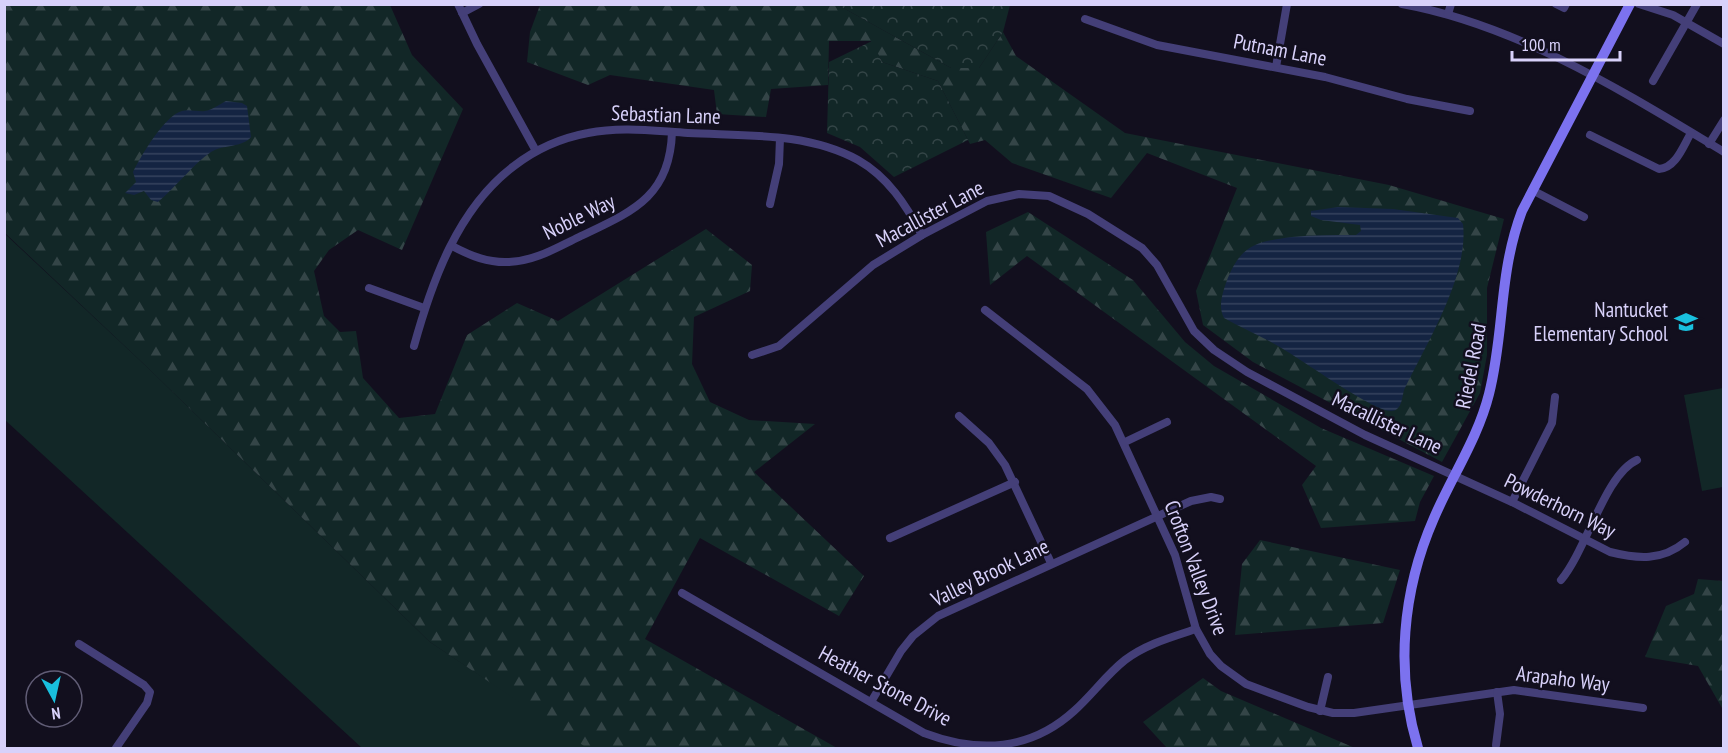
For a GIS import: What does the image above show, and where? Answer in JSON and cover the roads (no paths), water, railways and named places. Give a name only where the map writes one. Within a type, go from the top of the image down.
[{"type":"street","points":[[458,4],[536,151]]},
{"type":"street","points":[[462,13],[479,4]]},
{"type":"street","points":[[1276,67],[1287,4]]},
{"type":"street","points":[[1402,4],[1448,14],[1508,35],[1592,77],[1724,152]]},
{"type":"street","points":[[1448,14],[1451,4]]},
{"type":"street","points":[[1556,4],[1564,8],[1566,4]]},
{"type":"street","name":"Riedel Road","points":[[1418,748],[1408,705],[1404,652],[1412,584],[1426,537],[1472,442],[1488,397],[1497,352],[1508,254],[1532,190],[1630,4]]},
{"type":"street","points":[[1639,4],[1687,23],[1724,44]]},
{"type":"street","points":[[1653,81],[1697,4]]},
{"type":"street","name":"Putnam Lane","points":[[1085,19],[1157,45],[1325,77],[1407,99],[1470,111]]},
{"type":"street","points":[[1709,144],[1724,120]]},
{"type":"street","name":"Sebastian Lane","points":[[414,345],[424,308],[452,246],[465,222],[486,193],[512,168],[536,151],[571,138],[603,131],[780,138],[824,146],[867,166],[900,198],[922,235]]},
{"type":"street","name":"Noble Way","points":[[452,246],[482,259],[520,261],[542,255],[629,213],[645,201],[658,186],[670,156],[672,132]]},
{"type":"street","points":[[1590,135],[1652,167],[1665,169],[1674,162],[1691,132]]},
{"type":"street","points":[[770,204],[779,164],[780,138]]},
{"type":"street","points":[[1532,190],[1584,217]]},
{"type":"street","name":"Macallister Lane","points":[[752,356],[779,346],[873,265],[922,235],[987,201],[1004,196],[1034,194],[1062,201],[1126,236],[1150,256],[1185,319],[1214,350],[1305,405],[1455,475]]},
{"type":"street","points":[[369,288],[424,308]]},
{"type":"street","name":"Crofton Valley Drive","points":[[986,310],[1087,389],[1106,410],[1125,442],[1181,570],[1196,629],[1210,654],[1232,676],[1246,684],[1320,711],[1354,713],[1408,705]]},
{"type":"street","points":[[1512,502],[1552,423],[1555,397]]},
{"type":"street","points":[[958,417],[989,443],[1015,482],[1051,563]]},
{"type":"street","points":[[1125,442],[1167,422]]},
{"type":"street","points":[[1561,580],[1585,540],[1616,477],[1637,459]]},
{"type":"street","name":"Powderhorn Way","points":[[1455,475],[1610,552],[1636,557],[1666,555],[1685,542]]},
{"type":"street","points":[[890,538],[1015,482]]},
{"type":"street","name":"Valley Brook Lane","points":[[871,702],[901,651],[925,626],[951,608],[1158,515],[1201,498],[1220,499]]},
{"type":"street","name":"Heather Stone Drive","points":[[682,593],[924,733],[961,745],[988,746],[1012,743],[1040,733],[1063,720],[1111,672],[1132,656],[1152,645],[1196,629]]},
{"type":"street","points":[[79,644],[144,685],[150,692],[147,703],[116,748]]},
{"type":"street","points":[[1320,711],[1328,677]]},
{"type":"street","name":"Arapaho Way","points":[[1408,705],[1527,690],[1643,708]]},
{"type":"street","points":[[1496,745],[1500,714],[1497,692]]},
{"type":"water","points":[[226,101],[247,106],[251,137],[243,143],[211,152],[158,202],[151,200],[144,191],[134,195],[125,193],[136,182],[133,172],[142,156],[168,120],[182,111],[208,110]]},
{"type":"water","points":[[1338,207],[1393,209],[1458,218],[1463,224],[1463,244],[1453,287],[1404,390],[1401,403],[1395,410],[1382,409],[1368,403],[1278,346],[1224,318],[1222,314],[1222,296],[1231,270],[1243,253],[1250,248],[1268,241],[1292,237],[1356,235],[1361,231],[1360,225],[1321,220],[1311,216],[1311,211]]},
{"type":"place","name":"Nantucket Elementary School","points":[[1686,322]]}]
